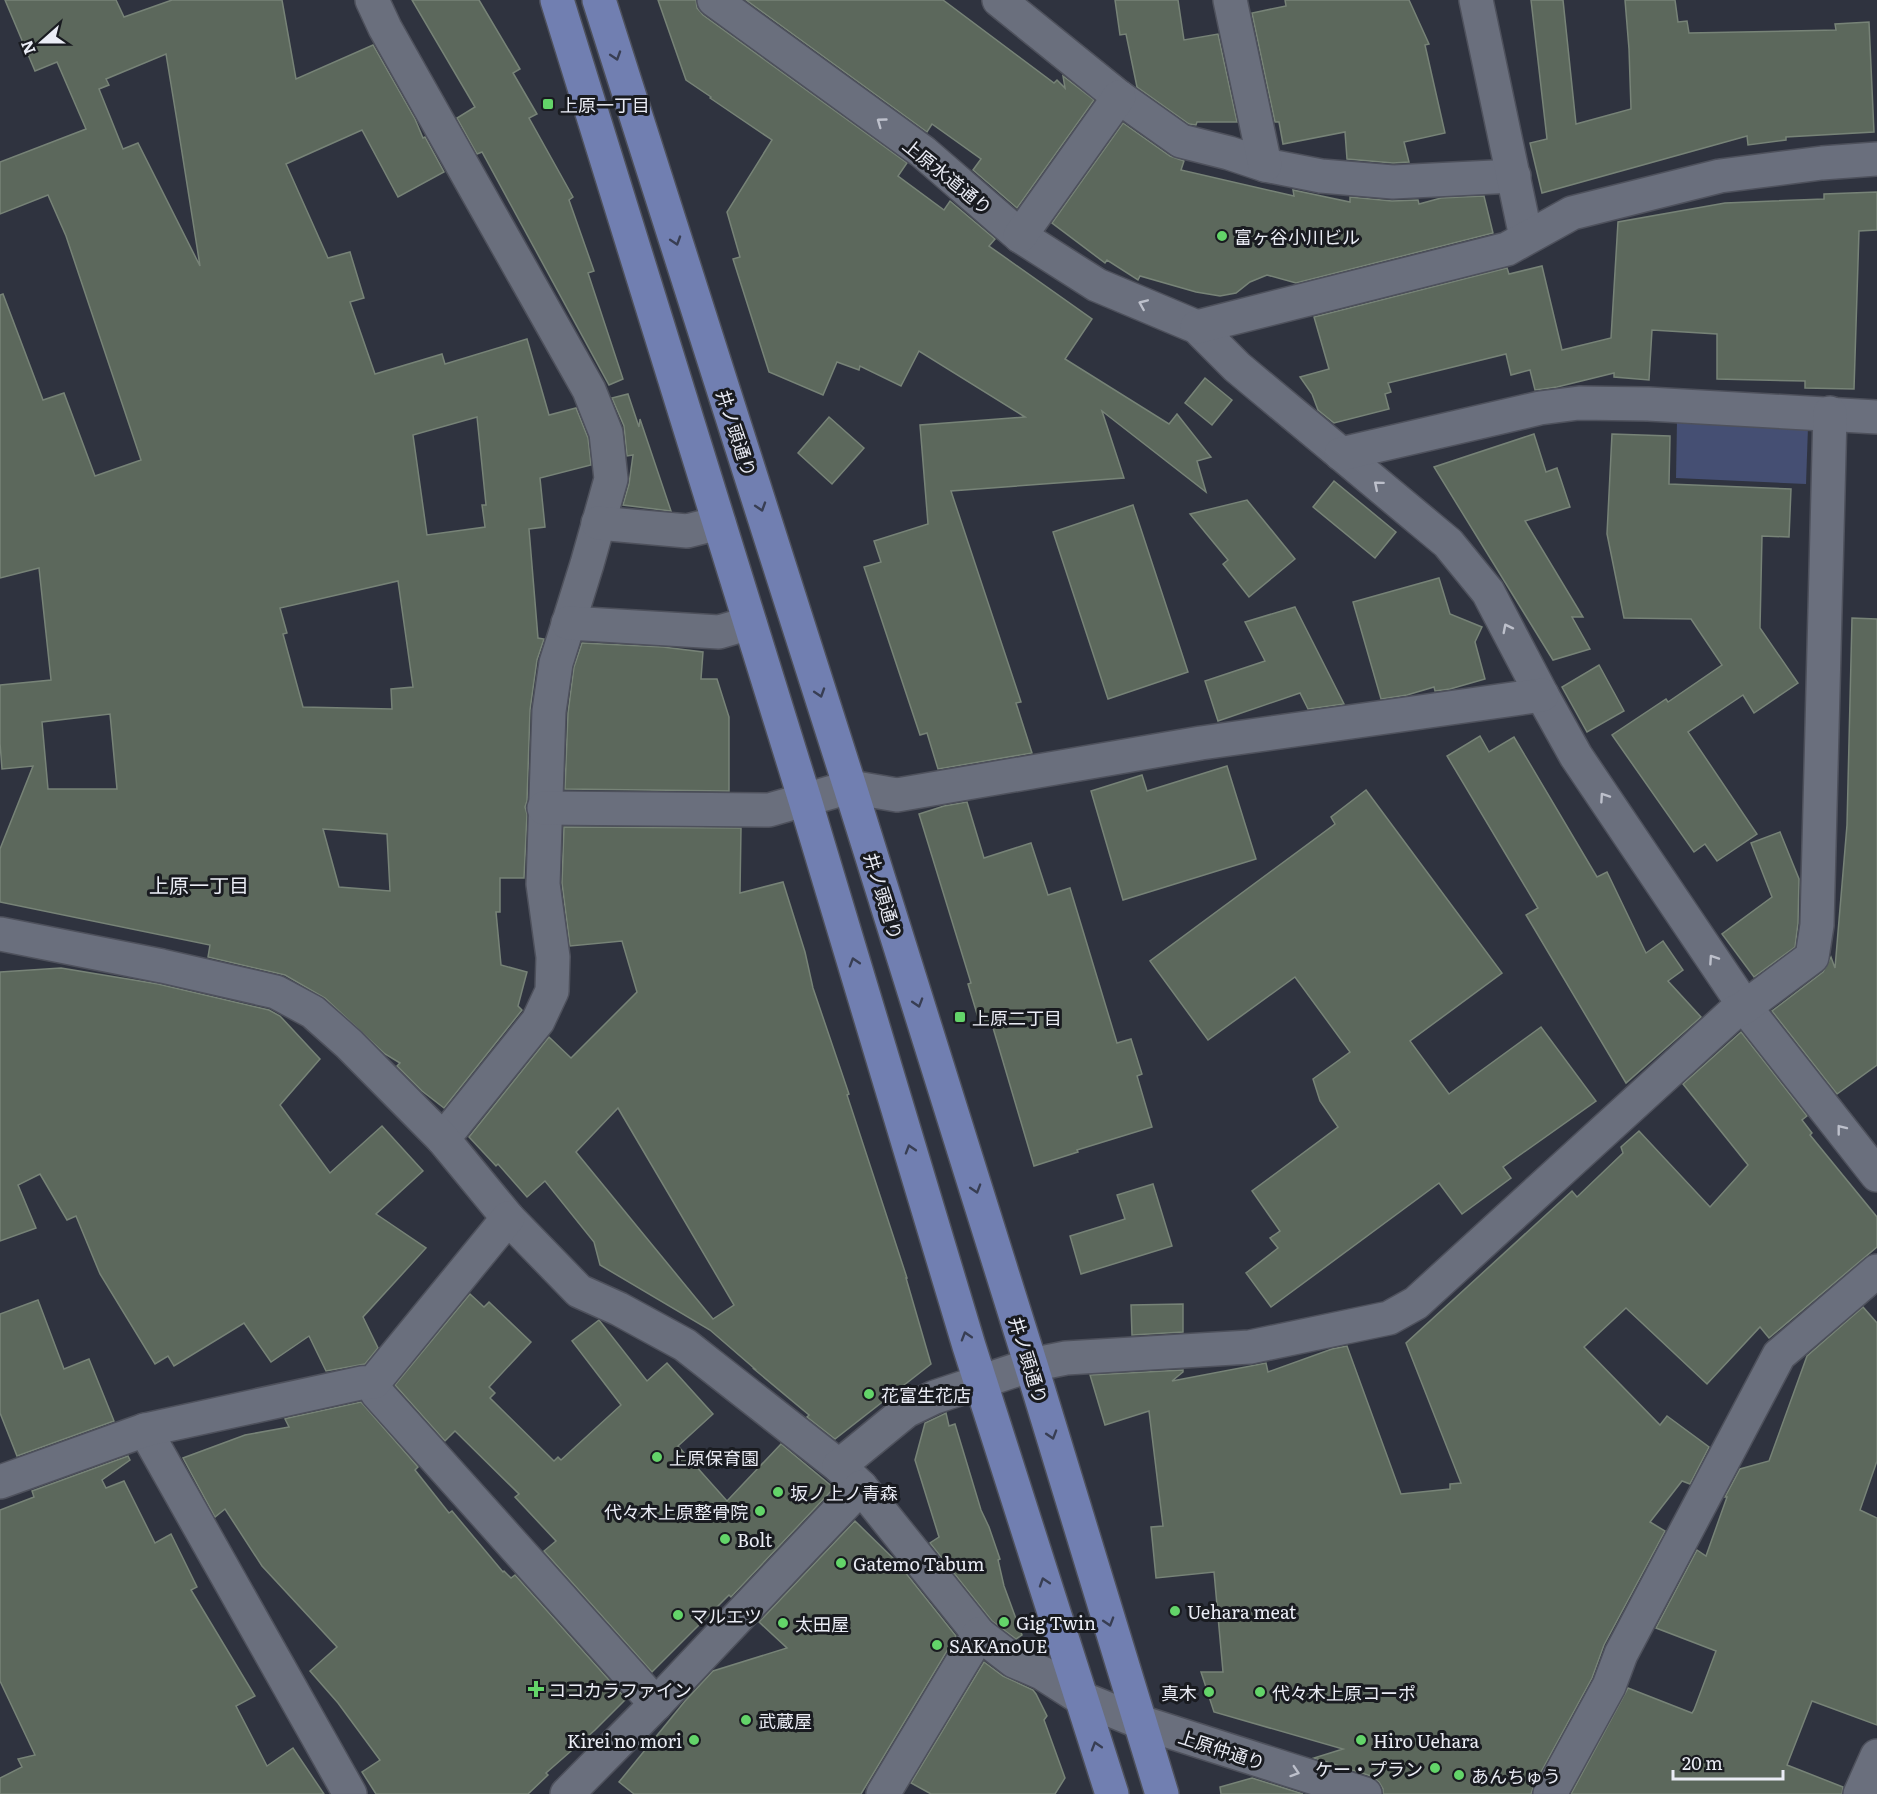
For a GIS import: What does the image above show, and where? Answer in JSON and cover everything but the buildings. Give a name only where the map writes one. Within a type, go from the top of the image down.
[{"type":"main road","points":[[557,0],[805,800],[980,1381],[1112,1794]]},
{"type":"main road","name":"井ノ頭通り","points":[[599,0],[850,787],[1031,1365],[1162,1794]]},
{"type":"street","points":[[372,0],[385,28],[589,390],[606,433],[611,479],[556,663],[549,711],[543,884],[553,957],[552,991],[538,1021],[443,1139]]},
{"type":"street","name":"上原水道通り","points":[[714,0],[923,152],[1020,236],[1096,285],[1197,327]]},
{"type":"street","points":[[999,0],[1119,97],[1181,141],[1265,165],[1321,176],[1393,182],[1514,176]]},
{"type":"street","points":[[1230,0],[1265,165]]},
{"type":"street","points":[[1476,0],[1526,237]]},
{"type":"street","points":[[1020,236],[1119,97]]},
{"type":"street","points":[[1197,327],[1507,249],[1572,213],[1720,176],[1822,163],[1877,159]]},
{"type":"street","points":[[1197,327],[1237,367],[1448,543],[1488,592],[1576,756],[1745,1007],[1877,1175]]},
{"type":"street","points":[[1341,454],[1540,408],[1579,402],[1877,417]]},
{"type":"street","points":[[567,1794],[656,1704],[906,1411],[935,1397],[980,1381],[1031,1365],[1066,1358],[1250,1347],[1389,1318],[1416,1303],[1732,1014],[1745,1007],[1812,957],[1816,925],[1830,414]]},
{"type":"street","points":[[598,523],[687,531],[719,523]]},
{"type":"street","points":[[568,623],[718,632],[750,623]]},
{"type":"street","points":[[544,808],[769,810],[850,787],[897,795],[1201,743],[1542,695]]},
{"type":"street","name":"上原仲通り","points":[[0,934],[162,966],[276,992],[313,1012],[349,1044],[443,1139],[508,1218],[579,1291],[619,1309],[685,1345],[850,1476],[979,1634],[1014,1661],[1042,1673],[1081,1698],[1140,1722],[1365,1794]]},
{"type":"street","points":[[0,1482],[146,1430],[374,1382],[508,1218]]},
{"type":"street","points":[[1550,1794],[1609,1686],[1622,1654],[1779,1355],[1877,1271]]},
{"type":"street","points":[[374,1382],[377,1393],[656,1704]]},
{"type":"street","points":[[146,1430],[350,1794]]},
{"type":"street","points":[[883,1794],[979,1634]]},
{"type":"street","points":[[1860,1794],[1877,1756]]},
{"type":"shaded area","points":[[1677,421],[1808,427],[1806,484],[1676,478]]},
{"type":"place","name":"上原一丁目","points":[[548,104]]},
{"type":"place","name":"富ヶ谷小川ビル","points":[[1222,236]]},
{"type":"place","name":"上原二丁目","points":[[960,1017]]},
{"type":"place","name":"花富生花店","points":[[869,1394]]},
{"type":"place","name":"上原保育園","points":[[657,1457]]},
{"type":"place","name":"坂ノ上ノ青森","points":[[778,1492]]},
{"type":"place","name":"代々木上原整骨院","points":[[760,1511]]},
{"type":"place","name":"Bolt","points":[[725,1539]]},
{"type":"place","name":"Gatemo Tabum","points":[[841,1563]]},
{"type":"place","name":"Uehara meat","points":[[1175,1611]]},
{"type":"place","name":"マルエツ","points":[[678,1615]]},
{"type":"place","name":"Gig Twin","points":[[1004,1622]]},
{"type":"place","name":"太田屋","points":[[783,1623]]},
{"type":"place","name":"SAKAnoUE","points":[[937,1645]]},
{"type":"place","name":"ココカラファイン","points":[[536,1689]]},
{"type":"place","name":"真木","points":[[1209,1692]]},
{"type":"place","name":"代々木上原コーポ","points":[[1260,1692]]},
{"type":"place","name":"武蔵屋","points":[[746,1720]]},
{"type":"place","name":"Kirei no mori","points":[[694,1740]]},
{"type":"place","name":"Hiro Uehara","points":[[1361,1740]]},
{"type":"place","name":"ケー・プラン","points":[[1435,1768]]},
{"type":"place","name":"あんちゅう","points":[[1459,1775]]},
{"type":"district","name":"上原一丁目","points":[[199,884]]}]
